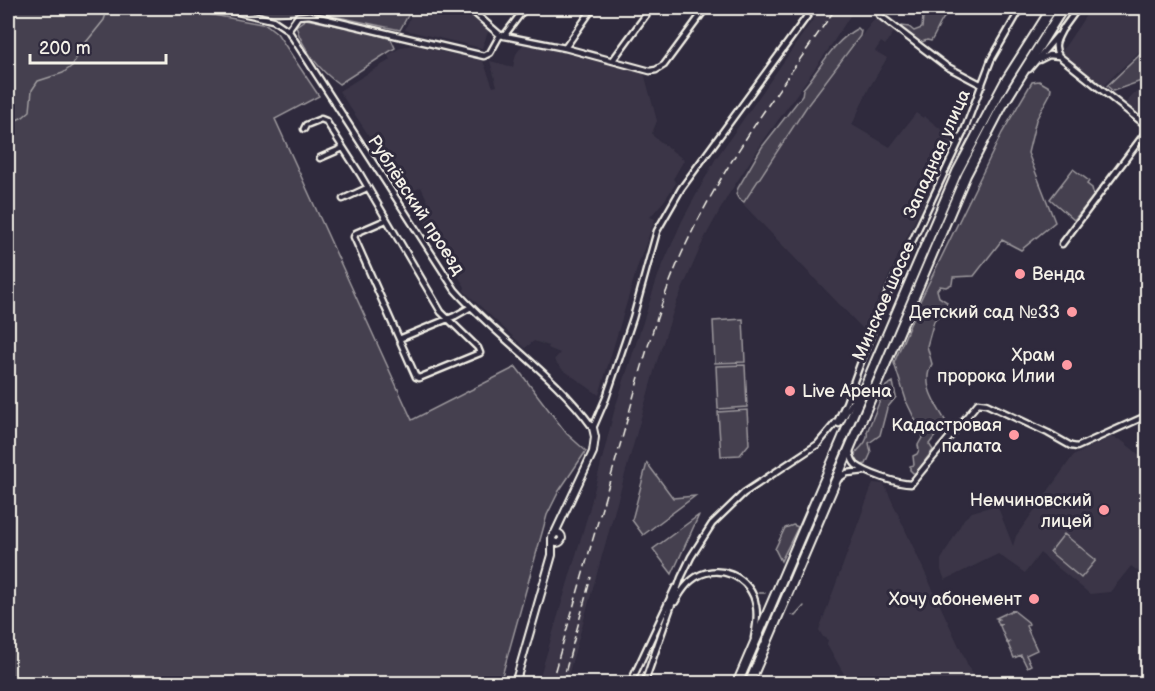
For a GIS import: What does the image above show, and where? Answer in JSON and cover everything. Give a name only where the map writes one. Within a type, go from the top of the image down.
[{"type":"highway","name":"Минское шоссе","points":[[737,684],[949,190],[975,136],[1012,70],[1052,8]]},
{"type":"highway","name":"Минское шоссе","points":[[750,682],[950,209],[1012,88],[1063,8]]},
{"type":"street","points":[[220,8],[273,20],[288,30],[298,16],[309,15],[484,56],[490,53],[525,8]]},
{"type":"street","points":[[469,8],[502,36],[565,48],[650,71],[664,65],[706,8]]},
{"type":"street","points":[[565,48],[593,8]]},
{"type":"street","points":[[613,60],[651,8]]},
{"type":"street","points":[[515,684],[552,555],[553,537],[593,452],[595,437],[593,428],[630,328],[657,231],[681,189],[813,8]]},
{"type":"street","name":"Западная улица","points":[[817,445],[838,420],[879,312],[964,130],[993,55],[1021,8]]},
{"type":"street","points":[[1062,244],[1148,128],[1059,56],[1055,47],[1056,42],[1078,8]]},
{"type":"street","points":[[879,15],[946,66],[982,85]]},
{"type":"street","points":[[1012,88],[1064,28]]},
{"type":"street","name":"Рублёвский проезд","points":[[288,30],[455,290],[568,397],[593,428]]},
{"type":"street","points":[[1034,63],[1045,56],[1059,56]]},
{"type":"street","points":[[304,129],[306,125],[321,118],[326,121],[368,188],[441,312],[478,348],[480,353],[419,378],[416,377],[354,237],[356,232],[386,220]]},
{"type":"street","points":[[320,158],[343,148]]},
{"type":"street","points":[[343,199],[368,188]]},
{"type":"street","points":[[399,339],[471,307]]},
{"type":"street","points":[[630,684],[664,609],[704,535],[727,507],[763,479],[827,438],[839,424],[869,372]]},
{"type":"street","points":[[834,483],[847,473],[868,471],[911,484],[916,481],[957,426],[978,403],[986,404],[1077,447],[1148,415]]},
{"type":"street","points":[[849,448],[852,460],[868,471]]},
{"type":"street","points":[[552,555],[561,540],[562,519]]},
{"type":"street","points":[[553,537],[556,543],[561,540]]},
{"type":"street","points":[[670,609],[685,586],[699,575],[715,571],[732,574],[745,584],[754,598],[757,614],[753,647]]},
{"type":"street","points":[[644,684],[681,578]]},
{"type":"shaded area","points":[[8,8],[176,8],[267,25],[277,33],[319,96],[275,119],[412,420],[516,367],[567,434],[586,451],[559,491],[547,515],[500,683],[8,683]]},
{"type":"shaded area","points":[[253,8],[412,8],[400,30],[310,11],[274,16]]},
{"type":"shaded area","points":[[414,8],[467,8],[488,28],[482,48],[405,30]]},
{"type":"shaded area","points":[[821,8],[855,8],[764,140],[727,197],[704,239],[675,306],[657,361],[566,683],[538,683],[589,511],[615,408],[658,276],[682,221],[715,160]]},
{"type":"shaded area","points":[[917,8],[948,8],[951,11],[942,21],[931,41],[919,43],[901,29],[902,26],[914,31],[922,28],[923,16]]},
{"type":"shaded area","points":[[1091,8],[1147,8],[1147,44],[1102,87],[1060,54]]},
{"type":"shaded area","points":[[876,17],[894,32],[885,45],[881,42],[875,51],[887,58],[869,88],[852,125],[890,147],[916,113],[923,118],[924,116],[956,141],[912,226],[864,330],[743,204],[808,106]]},
{"type":"shaded area","points":[[306,19],[391,39],[395,48],[339,84],[319,66],[307,51],[296,26]]},
{"type":"shaded area","points":[[858,28],[861,31],[860,36],[807,106],[744,202],[738,198],[736,194],[738,188],[762,147],[802,96],[803,89],[834,48]]},
{"type":"shaded area","points":[[524,43],[644,73],[657,121],[653,136],[684,160],[673,179],[676,183],[650,217],[655,219],[638,265],[599,395],[562,369],[554,360],[560,353],[534,341],[525,348],[464,291],[465,287],[417,210],[428,202],[421,187],[408,194],[339,91],[390,60],[388,55],[402,47],[419,44],[425,48],[483,61],[493,87],[497,86],[490,61],[513,67],[516,54]]},
{"type":"shaded area","points":[[1147,48],[1147,79],[1113,91],[1107,86]]},
{"type":"shaded area","points":[[1039,81],[1051,88],[1036,120],[1028,153],[1055,222],[1021,250],[1002,240],[974,276],[953,277],[952,284],[946,287],[940,286],[937,290],[939,297],[947,302],[943,313],[934,321],[927,346],[932,364],[928,379],[931,394],[946,422],[929,444],[933,450],[916,473],[913,473],[910,466],[914,465],[913,456],[919,450],[918,445],[923,436],[907,403],[894,363],[919,303],[1002,133],[1032,82]]},
{"type":"shaded area","points":[[1147,88],[1147,121],[1126,103],[1132,94]]},
{"type":"shaded area","points":[[1073,169],[1089,181],[1087,184],[1092,188],[1094,196],[1074,220],[1050,199]]},
{"type":"shaded area","points":[[743,319],[745,362],[715,363],[713,321]]},
{"type":"shaded area","points":[[745,365],[747,407],[718,409],[716,366]]},
{"type":"shaded area","points":[[893,382],[896,397],[887,408],[880,435],[869,443],[871,453],[866,464],[861,465],[855,460],[854,455],[867,439],[867,432],[886,386]]},
{"type":"shaded area","points":[[747,410],[749,444],[740,455],[721,456],[718,412]]},
{"type":"shaded area","name":"Немчиновский лицей","points":[[1111,437],[1121,440],[1147,461],[1148,575],[1146,577],[1131,566],[1110,592],[1090,594],[1040,553],[1025,573],[998,554],[945,580],[941,570],[941,560],[964,519],[972,512],[997,505],[1013,546],[1016,536],[1073,456]]},
{"type":"shaded area","points":[[647,463],[673,498],[695,496],[643,535],[632,520]]},
{"type":"shaded area","points":[[873,483],[884,484],[976,683],[849,683],[827,644],[828,640],[819,630]]},
{"type":"shaded area","points":[[699,515],[672,574],[653,549]]},
{"type":"shaded area","points":[[793,525],[798,527],[781,561],[775,549],[785,528]]},
{"type":"shaded area","points":[[1064,534],[1096,560],[1081,578],[1050,552]]},
{"type":"shaded area","points":[[1013,610],[1028,622],[1026,626],[1037,650],[1026,655],[1031,665],[1027,667],[1021,655],[1014,658],[1008,644],[1010,642],[1007,643],[1000,626],[1002,624],[999,625],[997,620],[999,619],[996,618]]},
{"type":"waterway","points":[[8,124],[30,111],[32,90],[38,81],[63,73],[72,66],[83,46],[104,20],[108,8]]},
{"type":"waterway","points":[[759,593],[765,593]]},
{"type":"waterway","points":[[792,615],[795,616],[804,606]]},
{"type":"railway","points":[[551,684],[642,365],[656,320],[682,253],[698,220],[734,158],[836,8]]},
{"type":"railway","points":[[562,684],[591,577]]},
{"type":"place","name":"Венда","points":[[1020,274]]},
{"type":"place","name":"Детский сад №33","points":[[1072,312]]},
{"type":"place","name":"Храм пророка Илии","points":[[1067,365]]},
{"type":"place","name":"Live Арена","points":[[790,391]]},
{"type":"place","name":"Кадастровая палата","points":[[1014,435]]},
{"type":"place","name":"Немчиновский лицей","points":[[1104,510]]},
{"type":"place","name":"Хочу абонемент","points":[[1034,599]]}]
